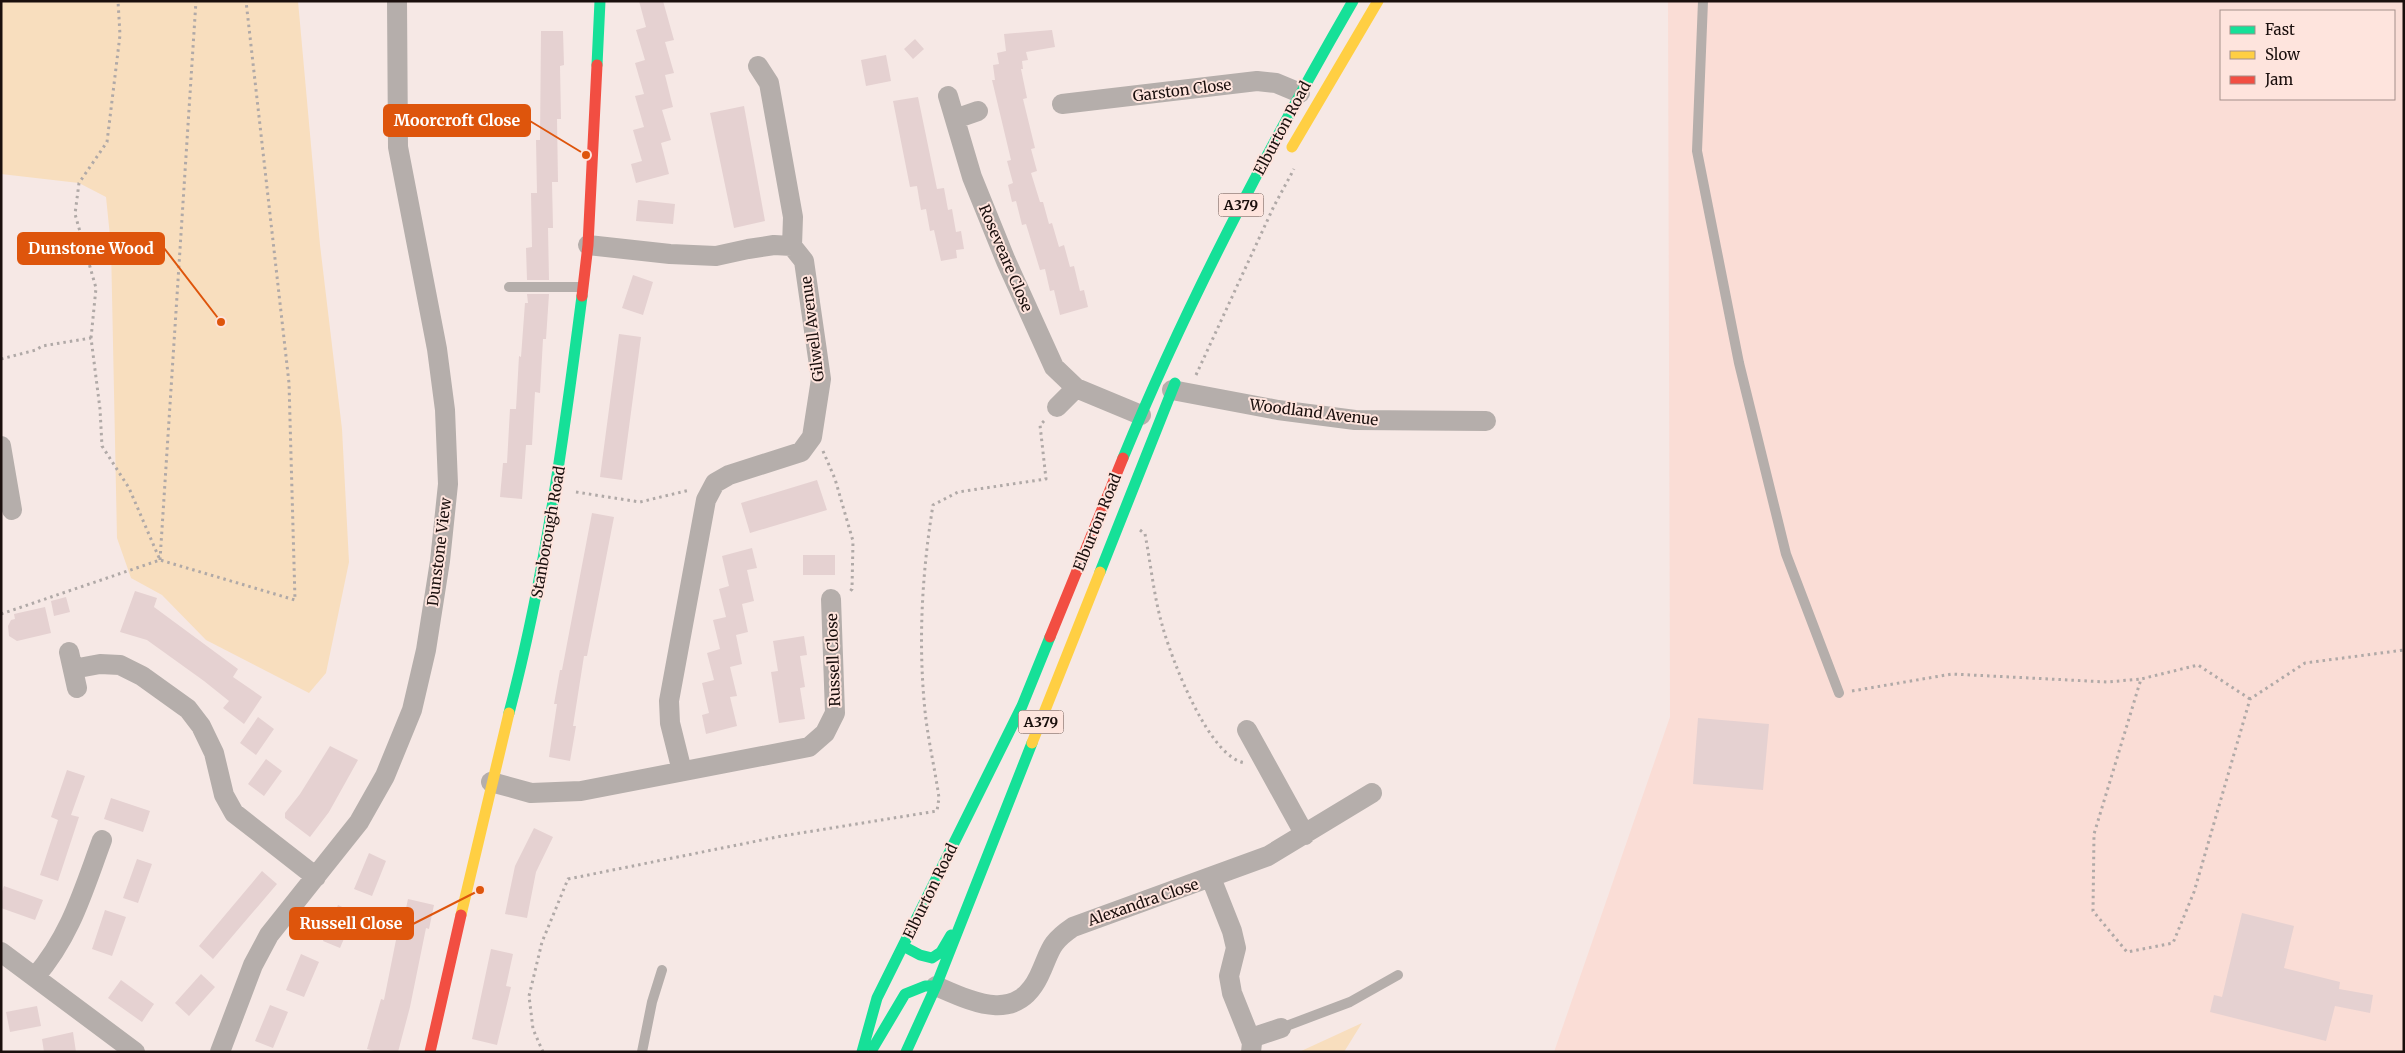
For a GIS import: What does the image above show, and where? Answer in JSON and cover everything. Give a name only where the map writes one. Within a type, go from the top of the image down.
[{"type":"main road","name":"Stanborough Road","points":[[430,1052],[491,782],[522,664],[556,488],[588,245],[600,1]]},
{"type":"main road","name":"Elburton Road","points":[[862,1052],[877,998],[1022,706],[1141,415],[1227,233],[1300,93],[1354,1]]},
{"type":"main road","name":"Elburton Road","points":[[1285,159],[1378,1]]},
{"type":"main road","name":"Elburton Road","points":[[906,1052],[936,986],[1176,381]]},
{"type":"main road","name":"A379","points":[[903,946],[926,958],[935,958],[943,953],[961,909],[974,889]]},
{"type":"main road","points":[[872,1052],[905,994],[925,986],[936,986]]},
{"type":"street","name":"Dunstone View","points":[[220,1052],[253,965],[269,935],[358,822],[385,776],[412,710],[426,650],[440,561],[447,493],[445,410],[438,358],[398,147],[397,1]]},
{"type":"street","points":[[588,245],[670,254],[716,256],[774,245],[792,246],[793,217],[769,83],[758,66]]},
{"type":"street","name":"Garston Close","points":[[1062,104],[1257,81],[1276,83],[1300,93]]},
{"type":"street","name":"Roseveare Close","points":[[948,96],[972,177],[1054,367],[1076,388],[1141,415]]},
{"type":"street","points":[[955,119],[978,111]]},
{"type":"street","name":"Gilwell Avenue","points":[[792,246],[804,261],[821,379],[812,436]]},
{"type":"street","name":"Woodland Avenue","points":[[1176,381],[1278,410],[1356,420],[1486,421]]},
{"type":"street","points":[[1057,407],[1076,388]]},
{"type":"street","points":[[682,771],[670,723],[669,701],[706,500],[715,483],[729,475],[801,452],[812,436]]},
{"type":"street","points":[[1,446],[12,510]]},
{"type":"street","name":"Russell Close","points":[[491,782],[532,793],[548,794],[582,791],[809,747],[825,733],[835,713],[831,599]]},
{"type":"street","points":[[73,670],[100,664],[120,665],[142,676],[188,710],[201,726],[214,753],[224,795],[234,813],[316,877]]},
{"type":"street","points":[[1246,730],[1305,835]]},
{"type":"street","name":"Alexandra Close","points":[[936,986],[966,1000],[990,1006],[1005,1005],[1029,993],[1039,975],[1047,952],[1059,936],[1073,927],[1268,856],[1372,793]]},
{"type":"street","points":[[35,977],[52,958],[68,930],[102,840]]},
{"type":"street","points":[[1211,878],[1232,931],[1236,948],[1229,976],[1232,993],[1251,1045],[1281,1028]]},
{"type":"street","points":[[1,952],[135,1052]]},
{"type":"lane","points":[[1702,1],[1697,151],[1738,363],[1786,554],[1839,694]]},
{"type":"lane","points":[[509,288],[583,287]]},
{"type":"lane","points":[[642,1052],[652,1002],[662,970]]},
{"type":"lane","points":[[1281,1028],[1350,1002],[1398,975]]},
{"type":"path","points":[[118,1],[120,35],[107,142],[79,183],[74,214],[96,288],[91,338],[100,410],[102,446],[130,488],[160,560]]},
{"type":"path","points":[[160,560],[196,1]]},
{"type":"path","points":[[1,614],[160,560],[296,600],[289,383],[246,1]]},
{"type":"path","points":[[1,358],[36,350],[42,346],[91,338]]},
{"type":"path","points":[[812,436],[825,455],[835,479],[853,541],[852,589],[831,599]]},
{"type":"path","points":[[556,488],[640,502],[682,490],[713,487]]},
{"type":"path","points":[[1122,516],[1145,534],[1163,628],[1187,692],[1214,740],[1238,763],[1266,766]]},
{"type":"path","points":[[2141,679],[2094,834],[2093,911],[2127,952],[2173,943],[2194,892],[2250,699],[2305,663],[2404,650]]},
{"type":"path","points":[[1839,694],[1952,674],[2107,682],[2141,679],[2198,665],[2250,699]]},
{"type":"shaded area","points":[[1,1],[298,1],[320,245],[342,429],[349,562],[326,673],[309,693],[206,640],[162,595],[131,578],[117,538],[111,246],[106,197],[79,183],[1,174]]},
{"type":"shaded area","points":[[1668,1],[2404,1],[2404,1052],[1554,1052],[1670,717]]},
{"type":"shaded area","points":[[1362,1023],[1344,1052],[1299,1052]]},
{"type":"building","points":[[639,1],[663,1],[674,40],[665,42],[674,73],[665,75],[673,107],[662,110],[671,140],[661,143],[669,174],[636,183],[631,164],[642,161],[633,130],[644,127],[635,96],[644,94],[635,63],[645,60],[636,30],[646,27]]},
{"type":"building","points":[[1052,30],[1055,47],[1026,52],[1028,60],[1022,61],[1023,69],[1021,69],[1027,98],[1023,99],[1035,148],[1031,149],[1037,171],[1031,173],[1040,202],[1043,202],[1049,224],[1052,223],[1059,247],[1064,245],[1070,267],[1074,266],[1080,291],[1084,290],[1088,307],[1060,315],[1054,290],[1050,291],[1045,269],[1040,270],[1026,224],[1022,225],[1016,201],[1012,202],[1008,185],[1013,183],[1007,161],[1011,160],[992,80],[995,80],[993,65],[999,64],[997,53],[1006,51],[1004,34]]},
{"type":"building","points":[[541,31],[563,31],[564,65],[560,66],[561,119],[557,119],[558,182],[552,182],[553,228],[548,228],[549,280],[527,280],[526,248],[532,247],[531,193],[537,193],[536,140],[540,140]]},
{"type":"building","points":[[915,39],[924,49],[913,59],[904,49]]},
{"type":"building","points":[[886,55],[891,81],[866,86],[861,60]]},
{"type":"building","points":[[918,97],[937,189],[944,188],[948,210],[952,209],[956,232],[961,231],[964,249],[956,250],[957,258],[941,261],[934,230],[930,231],[926,209],[921,210],[917,186],[910,187],[893,101]]},
{"type":"building","points":[[744,106],[765,221],[734,228],[710,113]]},
{"type":"building","points":[[638,200],[675,204],[673,224],[636,221]]},
{"type":"building","points":[[633,275],[653,282],[643,315],[622,308]]},
{"type":"building","points":[[527,294],[549,294],[546,339],[543,339],[540,393],[535,392],[532,445],[526,445],[522,499],[500,497],[503,463],[507,463],[510,409],[516,409],[519,356],[521,357],[525,303],[528,303]]},
{"type":"building","points":[[619,334],[641,337],[622,480],[600,477]]},
{"type":"building","points":[[817,480],[827,510],[750,533],[741,503]]},
{"type":"building","points":[[592,513],[614,517],[587,656],[584,656],[573,726],[576,726],[570,761],[549,757],[557,704],[554,704]]},
{"type":"building","points":[[752,548],[757,568],[747,570],[754,601],[742,604],[748,632],[736,635],[742,664],[730,667],[737,696],[730,697],[737,726],[706,734],[702,715],[709,713],[702,683],[714,680],[707,653],[720,649],[713,620],[726,617],[719,589],[729,586],[722,556]]},
{"type":"building","points":[[803,555],[835,555],[835,575],[803,575]]},
{"type":"building","points":[[135,591],[157,598],[154,607],[238,669],[233,677],[262,697],[244,724],[223,708],[229,701],[204,681],[147,640],[120,632]]},
{"type":"building","points":[[66,597],[70,612],[54,616],[51,601]]},
{"type":"building","points":[[45,607],[51,633],[17,641],[9,636],[8,626],[11,620],[15,619],[14,614]]},
{"type":"building","points":[[804,636],[807,655],[800,656],[805,687],[800,688],[805,719],[779,723],[771,672],[778,671],[773,641]]},
{"type":"building","points":[[258,717],[274,729],[256,755],[240,743]]},
{"type":"building","points":[[1698,718],[1769,724],[1763,790],[1693,784]]},
{"type":"building","points":[[330,746],[358,760],[329,812],[310,837],[285,818],[285,813],[300,794]]},
{"type":"building","points":[[266,759],[282,771],[264,796],[248,784]]},
{"type":"building","points":[[67,770],[85,776],[71,815],[79,817],[58,881],[40,875],[58,820],[51,817]]},
{"type":"building","points":[[111,798],[150,811],[143,832],[104,819]]},
{"type":"building","points":[[534,828],[553,837],[536,872],[527,918],[505,914],[515,866]]},
{"type":"building","points":[[369,853],[386,861],[372,896],[354,889]]},
{"type":"building","points":[[137,859],[152,864],[138,903],[123,898]]},
{"type":"building","points":[[262,871],[277,884],[213,959],[199,946]]},
{"type":"building","points":[[4,886],[43,900],[35,920],[1,908],[1,894]]},
{"type":"building","points":[[408,899],[434,905],[429,929],[426,928],[410,1007],[398,1052],[378,1052],[367,1049],[381,999],[384,1000],[397,935],[400,936]]},
{"type":"building","points":[[338,905],[355,913],[340,948],[323,941]]},
{"type":"building","points":[[105,910],[126,917],[112,956],[92,949]]},
{"type":"building","points":[[2242,913],[2294,926],[2284,968],[2340,982],[2339,989],[2373,995],[2370,1013],[2335,1006],[2326,1041],[2210,1012],[2214,995],[2222,997]]},
{"type":"building","points":[[491,949],[513,954],[506,986],[511,987],[497,1045],[472,1039]]},
{"type":"building","points":[[301,954],[319,962],[304,997],[286,990]]},
{"type":"building","points":[[201,974],[215,987],[189,1016],[175,1003]]},
{"type":"building","points":[[121,980],[154,1004],[142,1022],[108,998]]},
{"type":"building","points":[[270,1005],[288,1012],[273,1048],[255,1041]]},
{"type":"building","points":[[37,1006],[41,1026],[10,1032],[6,1012]]},
{"type":"building","points":[[73,1032],[76,1052],[44,1052],[42,1039]]},
{"type":"traffic: fast","points":[[597,65],[600,1]]},
{"type":"traffic: fast","points":[[1123,458],[1174,341],[1230,225],[1290,112],[1353,1]]},
{"type":"traffic: fast","points":[[509,713],[522,661],[543,558],[568,401],[582,296]]},
{"type":"traffic: fast","points":[[1100,572],[1175,383]]},
{"type":"traffic: fast","points":[[862,1052],[877,998],[1022,706],[1050,637]]},
{"type":"traffic: fast","points":[[906,1052],[936,986],[1032,743]]},
{"type":"traffic: fast","points":[[903,946],[920,955],[932,958],[941,952],[951,935]]},
{"type":"traffic: fast","points":[[873,1048],[905,994],[925,986],[936,986]]},
{"type":"traffic: slow","points":[[1292,147],[1378,1]]},
{"type":"traffic: slow","points":[[1032,743],[1100,572]]},
{"type":"traffic: slow","points":[[461,915],[509,713]]},
{"type":"traffic: jam","points":[[582,296],[588,245],[597,65]]},
{"type":"traffic: jam","points":[[1050,637],[1123,458]]},
{"type":"traffic: jam","points":[[430,1052],[461,915]]},
{"type":"place","name":"Moorcroft Close","points":[[586,155]]},
{"type":"place","name":"Dunstone Wood","points":[[221,322]]},
{"type":"place","name":"Russell Close","points":[[480,890]]}]
